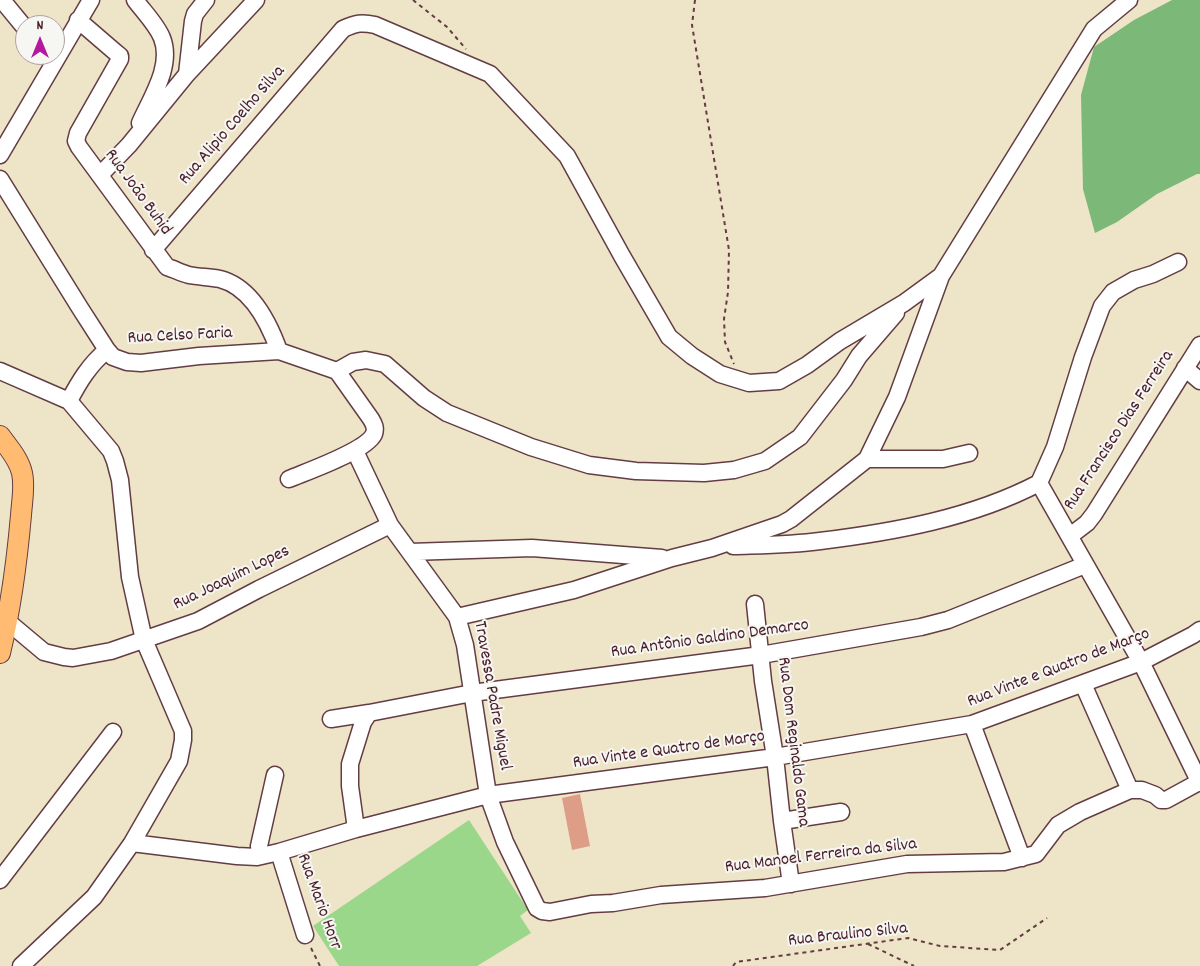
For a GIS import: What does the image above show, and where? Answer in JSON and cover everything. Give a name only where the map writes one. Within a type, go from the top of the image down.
[{"type":"main road","points":[[0,436],[18,462],[22,472],[23,485],[18,549],[8,621],[0,653]]},
{"type":"street","points":[[2,0],[15,16]]},
{"type":"street","points":[[65,38],[91,0]]},
{"type":"street","points":[[129,145],[162,72],[164,60],[163,40],[135,0]]},
{"type":"street","points":[[187,74],[192,21],[206,0]]},
{"type":"street","points":[[100,174],[129,145],[187,74],[256,0]]},
{"type":"street","points":[[457,617],[574,590],[672,558],[712,548],[791,519],[867,459],[897,397],[941,276],[1094,29],[1129,1]]},
{"type":"street","name":"Rua João Buhid","points":[[78,20],[120,56],[78,134],[76,141],[78,147],[100,174],[167,267],[188,275],[220,279],[236,285],[247,294],[269,326],[280,351]]},
{"type":"street","name":"Rua Alipio Coelho Silva","points":[[153,250],[343,29],[357,22],[375,25],[490,74],[567,156],[669,337],[692,356],[720,374],[749,383]]},
{"type":"street","points":[[0,155],[47,65]]},
{"type":"street","name":"Rua Celso Faria","points":[[0,179],[106,350],[113,357],[127,362],[141,363],[199,356],[280,351],[337,371]]},
{"type":"street","points":[[712,548],[819,541],[931,523],[1010,498],[1039,483],[1055,447],[1083,357],[1102,306],[1113,292],[1134,280],[1153,274],[1178,262]]},
{"type":"street","points":[[749,383],[778,381],[807,365],[840,341],[904,303],[941,276]]},
{"type":"street","points":[[289,479],[355,451],[375,433],[371,419],[337,371],[353,362],[366,360],[385,364],[424,398],[447,413],[531,447],[589,465],[636,471],[704,473],[734,470],[765,461],[800,437],[844,380],[859,356],[904,303]]},
{"type":"street","name":"Rua Francisco Dias Ferreira","points":[[1070,536],[1087,523],[1094,514],[1200,345]]},
{"type":"street","points":[[69,401],[82,377],[94,361],[106,350]]},
{"type":"street","points":[[1185,368],[1200,381]]},
{"type":"street","points":[[0,371],[69,401],[99,435],[116,460],[120,480],[130,577],[144,640],[183,730],[179,760],[132,843],[94,897],[21,966]]},
{"type":"street","name":"Travessa Padre Miguel","points":[[355,451],[390,525],[457,617],[465,645],[488,795],[505,842],[537,908]]},
{"type":"street","points":[[867,459],[943,459],[969,453]]},
{"type":"street","points":[[1039,483],[1141,662],[1200,782],[1166,800],[1161,800],[1155,795],[1142,790],[1130,790],[1083,684]]},
{"type":"street","name":"Rua Joaquim Lopes","points":[[8,621],[44,652],[74,658],[111,651],[198,621],[274,581],[390,525]]},
{"type":"street","points":[[410,552],[532,548],[672,558]]},
{"type":"street","name":"Rua Antônio Galdino Demarco","points":[[331,719],[369,714],[472,693],[761,655],[939,623],[1085,565]]},
{"type":"street","name":"Rua Dom Reginaldo Gama","points":[[755,604],[763,681],[775,757],[791,884]]},
{"type":"street","name":"Rua Vinte e Quatro de Março","points":[[132,843],[258,857],[356,829],[488,795],[775,757],[972,724],[1141,662],[1198,638]]},
{"type":"street","points":[[356,829],[350,786],[350,769],[363,722],[369,714]]},
{"type":"street","points":[[972,724],[1022,858]]},
{"type":"street","points":[[0,880],[113,732]]},
{"type":"street","points":[[258,857],[275,775]]},
{"type":"street","name":"Rua Manoel Ferreira da Silva","points":[[537,908],[550,912],[591,904],[613,903],[661,895],[765,888],[907,864],[1004,862],[1039,852],[1058,825],[1080,812],[1130,790]]},
{"type":"street","points":[[782,821],[841,812]]},
{"type":"street","name":"Rua Mario Horr","points":[[279,852],[305,935]]},
{"type":"path","points":[[413,0],[447,27],[472,54]]},
{"type":"path","points":[[695,0],[692,25],[729,250],[728,292],[724,319],[725,342],[733,363],[749,383]]},
{"type":"path","name":"Rua Braulino Silva","points":[[734,966],[736,962],[908,938],[940,946],[1000,950],[1047,918]]},
{"type":"path","name":"Rua Mario Horr","points":[[305,935],[320,966]]},
{"type":"path","points":[[868,944],[914,966]]},
{"type":"green space","points":[[1172,0],[1200,0],[1200,174],[1157,194],[1117,222],[1095,233],[1083,189],[1081,95],[1094,47],[1134,20]]},
{"type":"green space","points":[[469,820],[528,910],[520,916],[531,933],[477,966],[339,966],[313,926]]},
{"type":"building","points":[[580,794],[590,846],[572,850],[562,798]]}]
